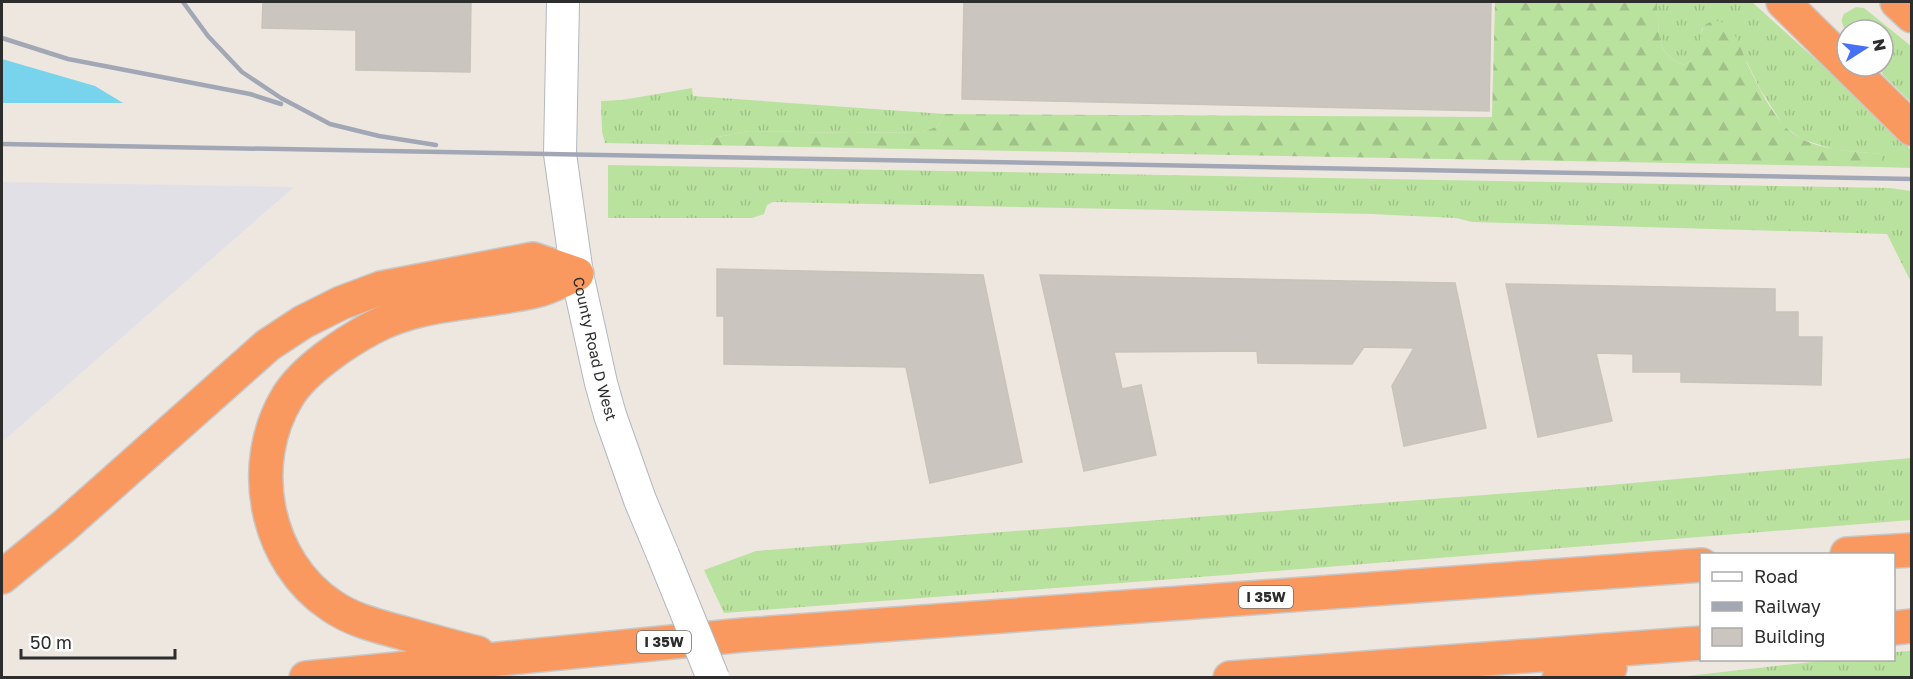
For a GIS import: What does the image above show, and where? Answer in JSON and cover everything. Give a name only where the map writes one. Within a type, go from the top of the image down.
[{"type":"highway","points":[[1784,2],[1835,52]]},
{"type":"highway","points":[[1897,2],[1911,16]]},
{"type":"highway","points":[[1861,78],[1911,129]]},
{"type":"highway","points":[[2,577],[63,527],[268,345],[303,322],[341,303],[381,288],[533,259],[577,274]]},
{"type":"highway","points":[[498,659],[354,620],[311,590],[280,545],[270,516],[266,489],[266,464],[270,437],[289,394],[314,368],[342,346],[374,327],[437,306],[537,291],[577,274]]},
{"type":"highway","points":[[1873,553],[1911,550]]},
{"type":"highway","name":"I 35W","points":[[306,678],[754,634],[1700,565]]},
{"type":"highway","points":[[1895,627],[1911,626]]},
{"type":"highway","points":[[1230,678],[1700,643]]},
{"type":"highway","points":[[1559,678],[1608,668],[1700,657]]},
{"type":"main road","name":"County Road D West","points":[[563,2],[560,154],[577,274],[601,383],[640,500],[713,678]]},
{"type":"shaded area","points":[[2,182],[294,187],[2,442]]},
{"type":"green space","points":[[1495,2],[1657,2],[1660,40],[1663,47],[1674,60],[1684,65],[1696,54],[1706,25],[1719,21],[1727,25],[1736,37],[1767,102],[1783,124],[1804,140],[1816,145],[1881,154],[1881,167],[697,145],[713,138],[748,131],[923,132],[938,126],[945,114],[1492,117]]},
{"type":"green space","points":[[1657,2],[1752,2],[1862,101],[1911,150],[1911,168],[1881,167],[1881,154],[1836,150],[1801,139],[1783,125],[1760,89],[1747,62],[1702,28],[1700,45],[1696,54],[1684,65],[1667,54],[1660,40]]},
{"type":"green space","points":[[1856,7],[1864,8],[1876,18],[1843,18],[1844,14]]},
{"type":"green space","points":[[1895,33],[1911,46],[1911,102],[1886,78],[1895,78]]},
{"type":"green space","points":[[692,88],[693,96],[945,114],[938,126],[923,132],[748,131],[713,138],[697,145],[605,143],[602,132],[601,101],[622,100]]},
{"type":"green space","points":[[608,165],[1890,188],[1911,191],[1911,282],[1887,234],[1472,222],[1456,218],[1371,214],[773,202],[767,205],[764,214],[752,218],[608,218]]},
{"type":"green space","points":[[1911,458],[1911,520],[724,613],[704,570],[756,551],[1588,487]]},
{"type":"green space","points":[[1911,651],[1911,677],[1678,677],[1821,661],[1895,661],[1895,652]]},
{"type":"water","points":[[2,59],[95,86],[123,103],[2,103]]},
{"type":"building","points":[[263,2],[471,2],[470,72],[356,70],[356,30],[262,28]]},
{"type":"building","points":[[964,2],[1491,2],[1489,111],[962,99]]},
{"type":"building","points":[[717,269],[983,275],[1022,462],[930,483],[906,367],[724,364],[724,316],[717,316]]},
{"type":"building","points":[[1040,275],[1455,283],[1486,428],[1404,446],[1392,386],[1414,348],[1364,347],[1352,364],[1258,363],[1257,351],[1114,352],[1122,389],[1141,385],[1156,455],[1084,471]]},
{"type":"building","points":[[1506,284],[1775,289],[1775,312],[1798,312],[1798,337],[1822,337],[1821,385],[1681,382],[1681,372],[1633,372],[1633,354],[1596,353],[1612,421],[1538,437]]},
{"type":"railway","points":[[183,2],[208,36],[242,72],[281,98],[330,124],[379,136],[436,145]]},
{"type":"railway","points":[[2,38],[68,59],[250,94],[281,104]]},
{"type":"railway","points":[[2,144],[1912,179]]}]
